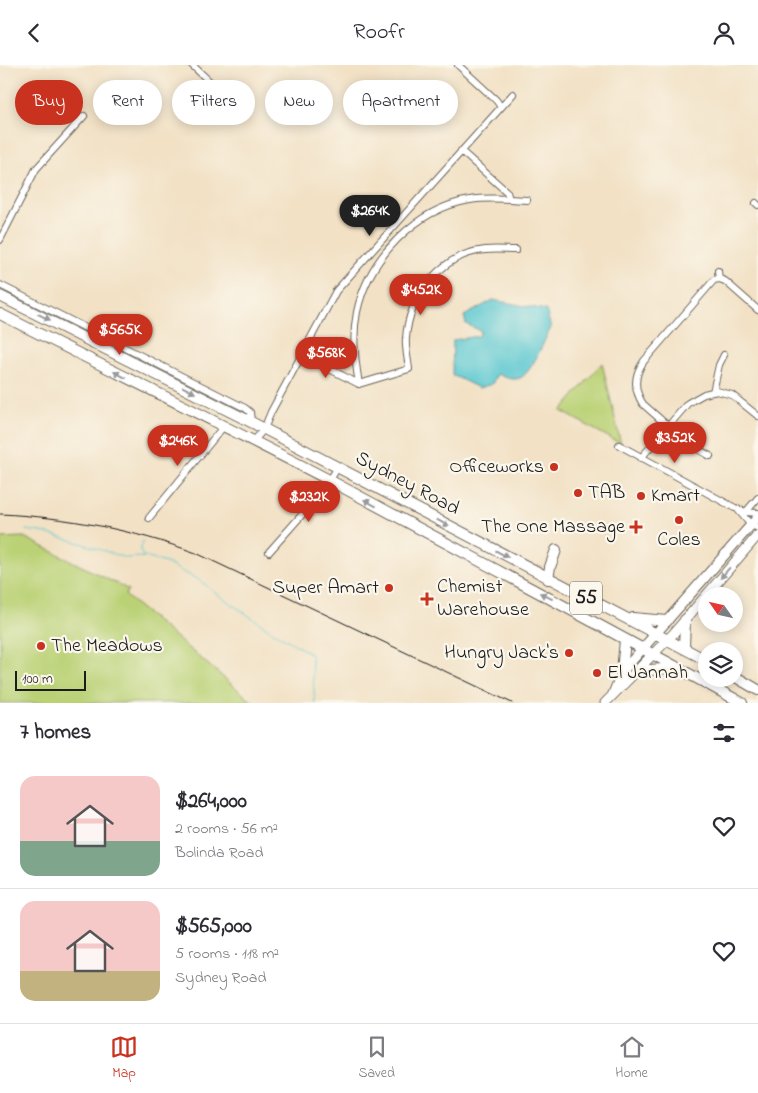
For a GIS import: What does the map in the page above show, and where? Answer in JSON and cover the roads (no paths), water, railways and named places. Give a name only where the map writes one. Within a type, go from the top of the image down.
[{"type":"highway","name":"Sydney Road","points":[[0,296],[117,349],[548,579],[698,656]]},
{"type":"highway","name":"Sydney Road","points":[[0,315],[330,481],[571,609],[742,703]]},
{"type":"highway","points":[[548,579],[556,550]]},
{"type":"highway","points":[[625,617],[667,621]]},
{"type":"highway","points":[[684,648],[685,620]]},
{"type":"highway","points":[[622,672],[625,640]]},
{"type":"highway","points":[[638,671],[662,669],[672,665]]},
{"type":"highway","points":[[743,681],[758,690]]},
{"type":"main road","points":[[612,696],[622,672],[755,526],[758,515]]},
{"type":"main road","points":[[605,703],[668,639],[756,541]]},
{"type":"main road","points":[[689,597],[697,605]]},
{"type":"street","points":[[192,65],[208,80]]},
{"type":"street","points":[[458,65],[496,100],[501,107]]},
{"type":"street","points":[[253,442],[259,426],[271,412],[336,291],[513,94]]},
{"type":"street","points":[[0,240],[36,169],[84,116]]},
{"type":"street","points":[[461,151],[507,192],[509,199]]},
{"type":"street","points":[[359,384],[355,354],[357,311],[367,283],[380,261],[397,239],[430,214],[452,205],[494,198],[527,200]]},
{"type":"street","points":[[302,355],[359,384],[409,369],[406,348],[407,325],[416,302],[427,283],[450,263],[469,254],[485,250],[516,250]]},
{"type":"street","points":[[718,271],[719,279]]},
{"type":"street","points":[[710,456],[688,443],[646,408],[638,397],[635,383],[637,372],[644,361],[712,282],[719,279],[725,281],[758,310]]},
{"type":"street","name":"Sydney Road","points":[[0,285],[117,349]]},
{"type":"street","points":[[713,392],[719,365],[724,355]]},
{"type":"street","points":[[641,458],[691,401],[699,395],[713,392],[732,395],[757,412]]},
{"type":"street","points":[[149,518],[223,427]]},
{"type":"street","points":[[619,445],[735,508],[745,513],[758,515]]},
{"type":"street","points":[[269,552],[323,491],[338,467]]},
{"type":"street","points":[[745,513],[758,498]]},
{"type":"street","points":[[745,513],[755,526]]},
{"type":"water","points":[[493,300],[546,310],[551,328],[529,370],[524,375],[514,379],[497,374],[492,384],[479,388],[452,375],[453,340],[479,336],[481,331],[466,324],[464,316]]},
{"type":"waterway","points":[[26,530],[74,541],[126,558],[145,557],[166,563],[199,580],[270,630],[311,654],[315,703]]},
{"type":"waterway","points":[[143,541],[140,551],[144,557]]},
{"type":"railway","points":[[0,514],[50,518],[100,526],[124,531],[196,553],[512,703]]},
{"type":"place","name":"Officeworks","points":[[554,467]]},
{"type":"place","name":"TAB","points":[[578,493]]},
{"type":"place","name":"Kmart","points":[[641,496]]},
{"type":"place","name":"Coles","points":[[679,520]]},
{"type":"place","name":"The One Massage","points":[[636,527]]},
{"type":"place","name":"Super Amart","points":[[389,588]]},
{"type":"place","name":"Chemist Warehouse","points":[[427,599]]},
{"type":"place","name":"The Meadows","points":[[41,646]]},
{"type":"place","name":"Hungry Jack's","points":[[569,653]]},
{"type":"place","name":"El Jannah","points":[[597,673]]}]
